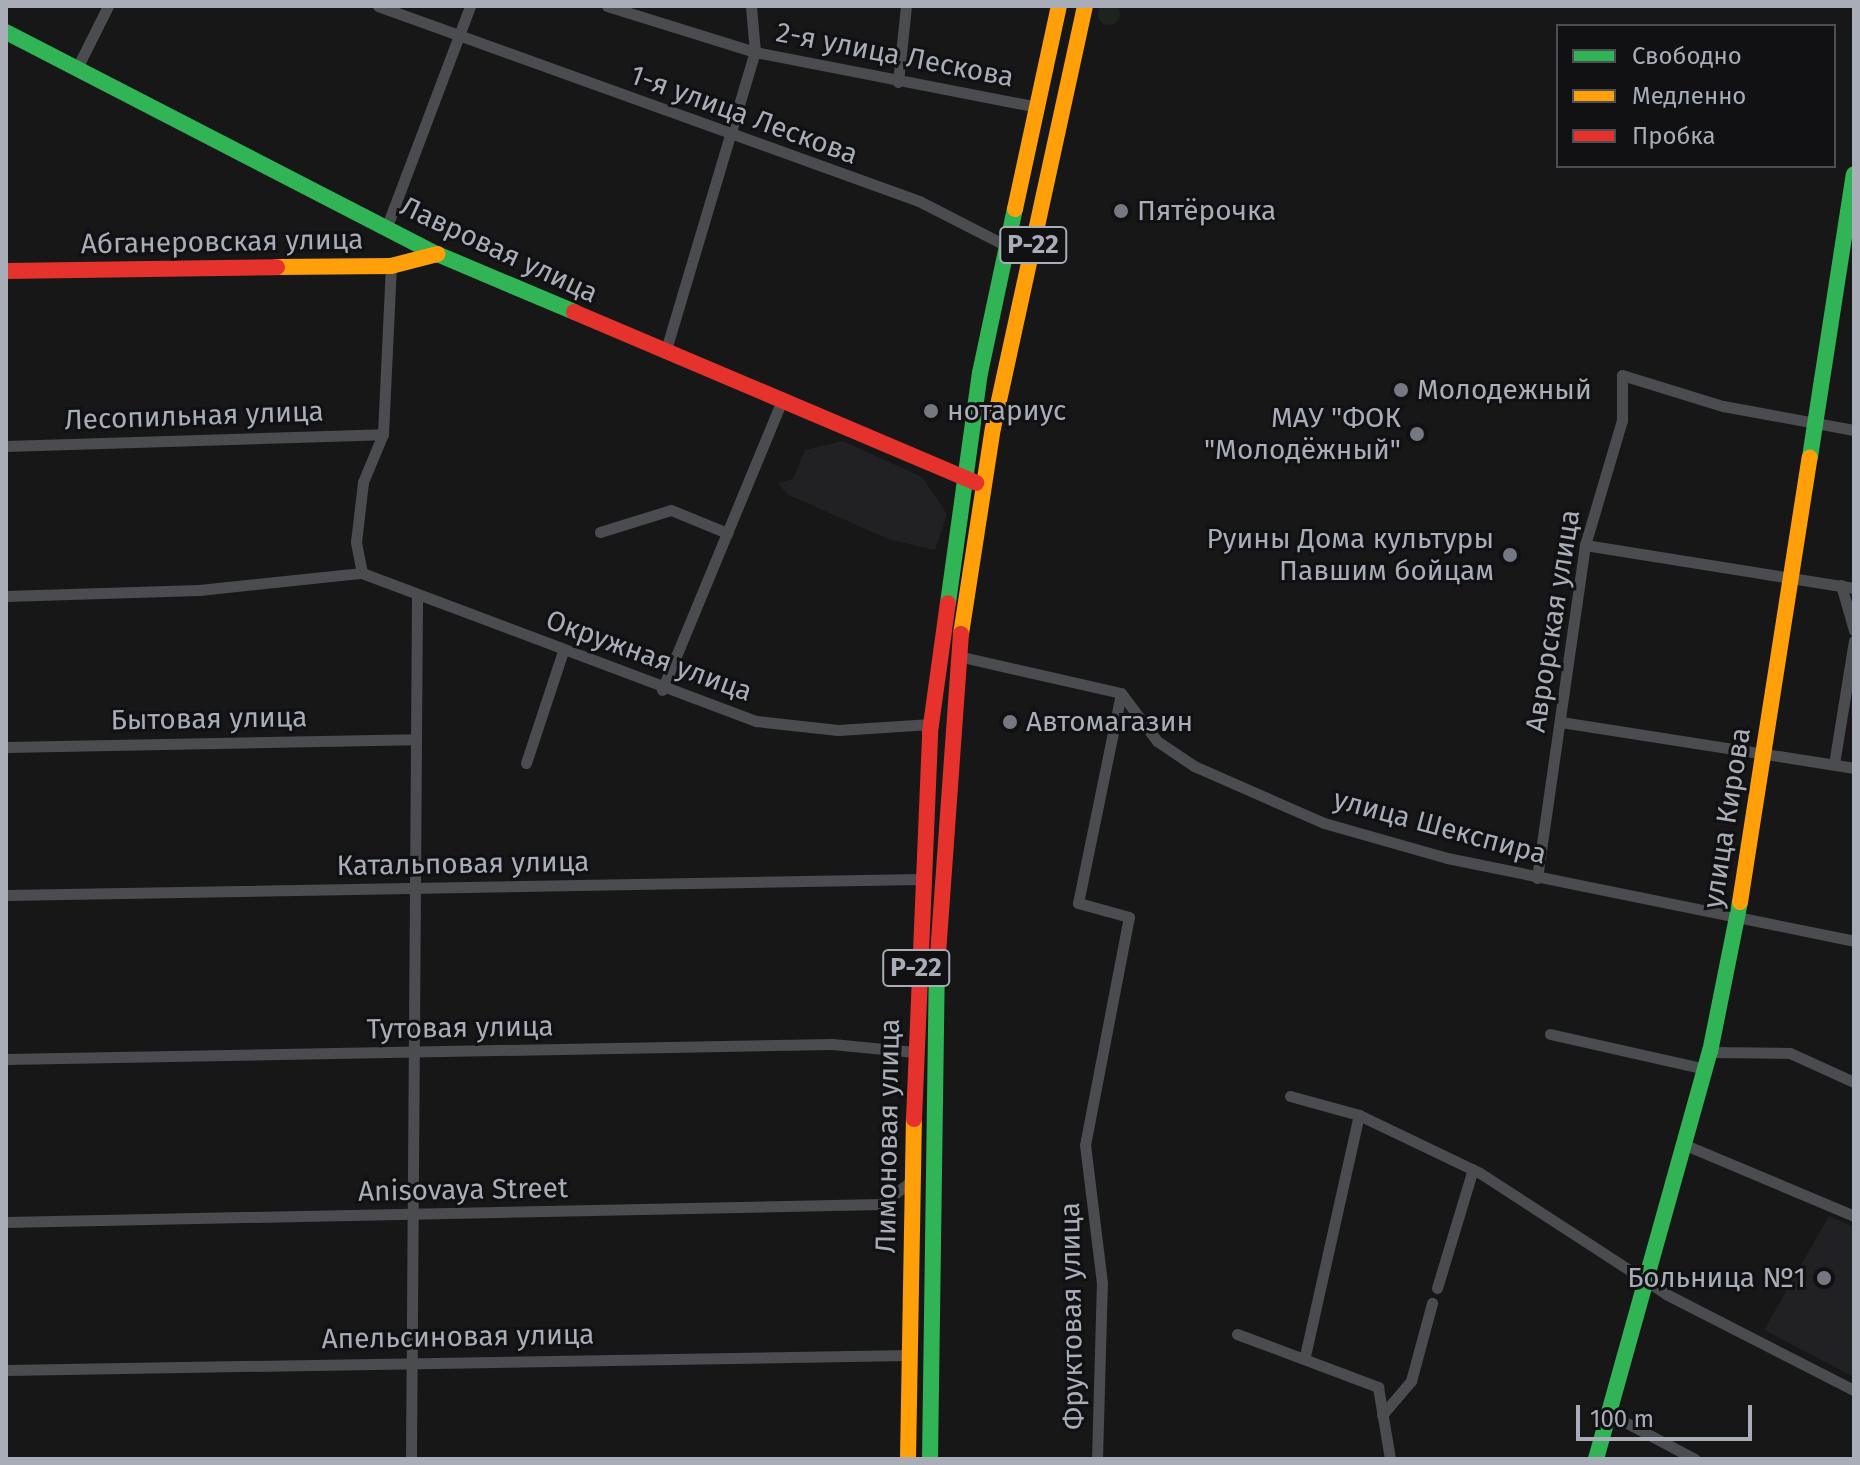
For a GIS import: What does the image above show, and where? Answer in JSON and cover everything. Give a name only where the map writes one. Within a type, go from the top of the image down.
[{"type":"main road","name":"Р-22","points":[[963,480],[1007,246],[1059,6]]},
{"type":"main road","name":"Р-22","points":[[984,484],[1085,6]]},
{"type":"main road","name":"Лавровая улица","points":[[6,32],[437,254],[780,405],[963,480],[984,484]]},
{"type":"main road","name":"улица Кирова","points":[[1596,1459],[1710,1052],[1737,923],[1816,422],[1848,247],[1854,174]]},
{"type":"main road","name":"Абганеровская улица","points":[[6,271],[391,266],[437,254]]},
{"type":"main road","name":"Лимоновая улица","points":[[908,1459],[920,879],[931,724],[963,480]]},
{"type":"main road","name":"Лимоновая улица","points":[[930,1459],[937,967],[958,656],[984,484]]},
{"type":"street","points":[[77,68],[108,6]]},
{"type":"street","name":"1-я улица Лескова","points":[[378,6],[733,137],[919,201],[1007,246]]},
{"type":"street","points":[[387,226],[470,6]]},
{"type":"street","name":"2-я улица Лескова","points":[[607,6],[755,52],[1037,107]]},
{"type":"street","points":[[665,353],[733,137],[755,52],[751,6]]},
{"type":"street","points":[[898,82],[906,6]]},
{"type":"street","points":[[6,596],[199,590],[362,573],[356,542],[363,482],[383,434],[391,266]]},
{"type":"street","name":"Аврорская улица","points":[[1537,878],[1585,545],[1622,420],[1622,375],[1723,406],[1816,422]]},
{"type":"street","points":[[662,690],[780,405]]},
{"type":"street","points":[[1816,422],[1854,430]]},
{"type":"street","name":"Лесопильная улица","points":[[6,446],[383,434]]},
{"type":"street","points":[[600,532],[671,510],[727,533]]},
{"type":"street","points":[[1585,545],[1854,588]]},
{"type":"street","name":"Окружная улица","points":[[362,573],[662,690],[756,721],[838,730],[931,724]]},
{"type":"street","points":[[1841,585],[1854,630]]},
{"type":"street","points":[[411,1459],[417,595]]},
{"type":"street","points":[[1834,764],[1854,641]]},
{"type":"street","points":[[526,763],[563,651]]},
{"type":"street","points":[[958,656],[1121,693]]},
{"type":"street","name":"улица Шекспира","points":[[1121,693],[1157,741],[1194,766],[1324,823],[1537,878],[1737,923],[1854,941]]},
{"type":"street","name":"Фруктовая улица","points":[[1097,1459],[1102,1283],[1085,1145],[1129,917],[1078,903],[1121,693]]},
{"type":"street","points":[[1561,722],[1854,768]]},
{"type":"street","name":"Бытовая улица","points":[[6,747],[414,739]]},
{"type":"street","name":"Катальповая улица","points":[[6,895],[920,879]]},
{"type":"street","points":[[1550,1034],[1705,1069]]},
{"type":"street","name":"Тутовая улица","points":[[6,1059],[832,1044],[915,1052]]},
{"type":"street","points":[[1710,1052],[1790,1053],[1854,1082]]},
{"type":"street","points":[[1290,1096],[1359,1115],[1473,1169],[1645,1280],[1854,1390]]},
{"type":"street","points":[[1305,1356],[1359,1115]]},
{"type":"street","points":[[1683,1144],[1854,1216]]},
{"type":"street","points":[[1437,1288],[1473,1169]]},
{"type":"street","name":"Anisovaya Street","points":[[6,1222],[881,1204],[913,1180]]},
{"type":"street","points":[[1382,1415],[1411,1381],[1432,1303]]},
{"type":"street","points":[[1237,1334],[1305,1356],[1378,1387],[1390,1459]]},
{"type":"street","name":"Апельсиновая улица","points":[[6,1370],[910,1355]]},
{"type":"street","points":[[1608,1413],[1695,1459]]},
{"type":"shaded area","points":[[1109,3],[1117,6],[1120,14],[1117,22],[1109,25],[1101,22],[1098,14],[1101,6]]},
{"type":"shaded area","points":[[843,441],[922,477],[947,514],[935,550],[888,539],[787,494],[778,483],[793,479],[805,450]]},
{"type":"shaded area","name":"Больница №1","points":[[1829,1216],[1854,1227],[1854,1377],[1764,1330]]},
{"type":"shaded area","points":[[1854,1313],[1854,1353],[1841,1319]]},
{"type":"traffic: fast","points":[[6,32],[437,254],[574,312]]},
{"type":"traffic: fast","points":[[1810,457],[1854,174]]},
{"type":"traffic: fast","points":[[948,603],[980,373],[1015,209]]},
{"type":"traffic: fast","points":[[1596,1459],[1710,1052],[1740,902]]},
{"type":"traffic: fast","points":[[930,1459],[937,968]]},
{"type":"traffic: slow","points":[[1015,209],[1059,6]]},
{"type":"traffic: slow","points":[[961,634],[993,428],[1085,6]]},
{"type":"traffic: slow","points":[[277,267],[391,266],[437,254]]},
{"type":"traffic: slow","points":[[1740,902],[1810,457]]},
{"type":"traffic: slow","points":[[908,1459],[914,1119]]},
{"type":"traffic: jam","points":[[6,271],[277,267]]},
{"type":"traffic: jam","points":[[574,312],[976,483]]},
{"type":"traffic: jam","points":[[914,1119],[930,732],[948,603]]},
{"type":"traffic: jam","points":[[937,968],[961,634]]},
{"type":"place","name":"Пятёрочка","points":[[1121,211]]},
{"type":"place","name":"Молодежный","points":[[1401,390]]},
{"type":"place","name":"нотариус","points":[[931,411]]},
{"type":"place","name":"МАУ \"ФОК \"Молодёжный\"","points":[[1417,434]]},
{"type":"place","name":"Руины Дома культуры Павшим бойцам","points":[[1510,555]]},
{"type":"place","name":"Автомагазин","points":[[1010,722]]},
{"type":"place","name":"Больница №1","points":[[1824,1278]]}]
